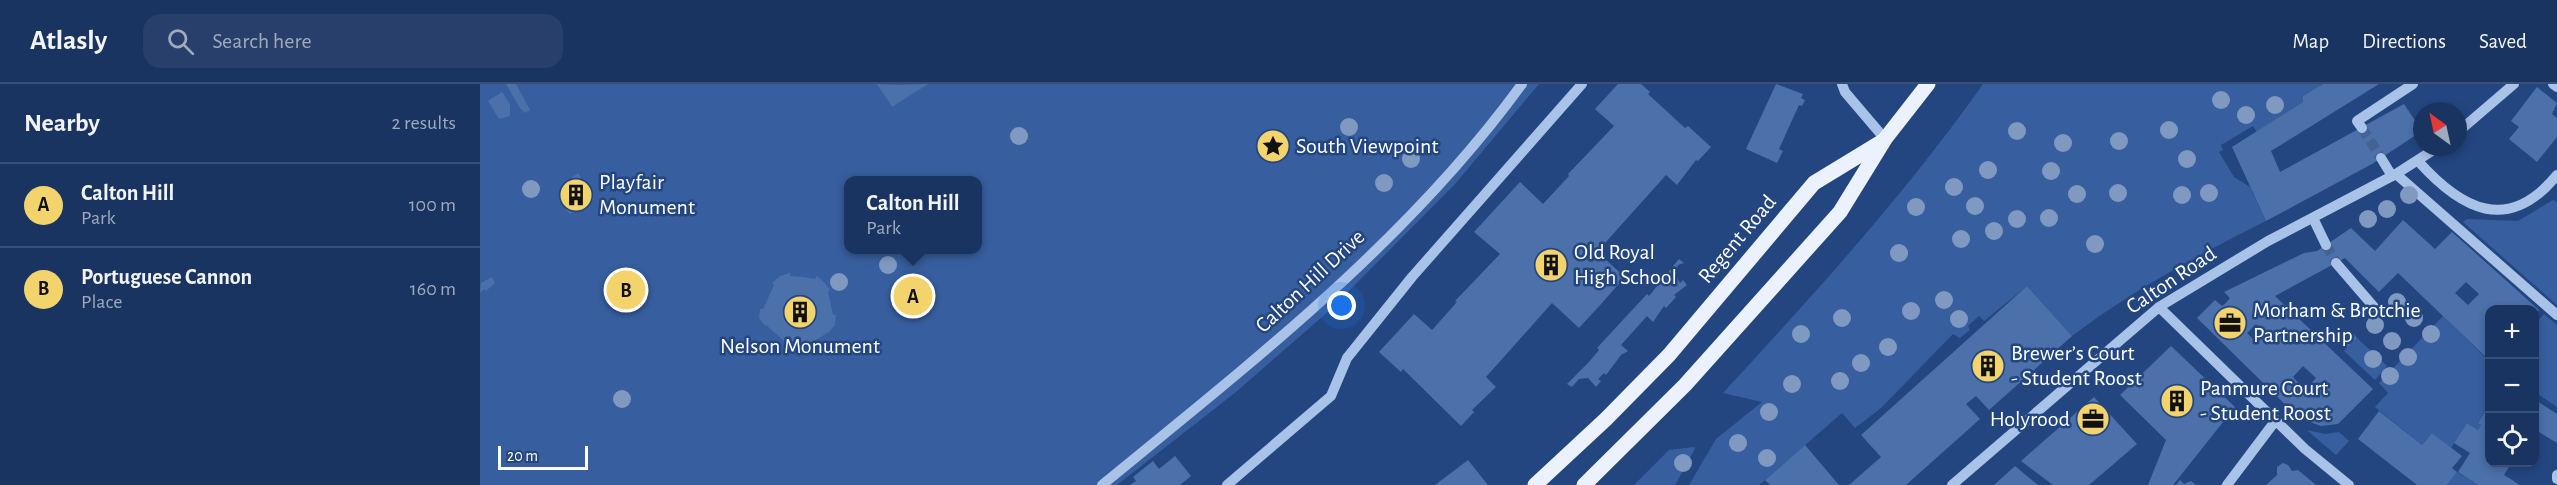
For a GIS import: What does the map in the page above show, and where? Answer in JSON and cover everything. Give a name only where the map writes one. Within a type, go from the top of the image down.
[{"type":"main road","name":"Regent Road","points":[[1584,485],[1685,386],[1840,212],[1885,139],[1928,84]]},
{"type":"main road","name":"Regent Road","points":[[1535,485],[1606,419],[1669,355],[1814,183],[1885,139]]},
{"type":"street","name":"Calton Hill Drive","points":[[1102,485],[1314,308],[1470,151],[1522,84]]},
{"type":"street","points":[[1227,485],[1331,396],[1347,358],[1412,277],[1582,84]]},
{"type":"street","points":[[1842,84],[1845,92],[1885,139]]},
{"type":"street","points":[[2362,128],[2357,121],[2413,84]]},
{"type":"street","points":[[2467,124],[2514,84]]},
{"type":"street","points":[[2553,84],[2557,87]]},
{"type":"street","name":"Calton Road","points":[[1952,485],[2159,307],[2425,156]]},
{"type":"street","points":[[2381,158],[2394,175],[2557,315]]},
{"type":"street","points":[[2418,161],[2453,195],[2478,207],[2494,210],[2516,207],[2532,200],[2557,175]]},
{"type":"street","points":[[2313,218],[2326,245]]},
{"type":"street","points":[[2336,263],[2374,308]]},
{"type":"street","points":[[2159,307],[2276,420],[2349,485]]},
{"type":"street","points":[[2227,485],[2276,420]]},
{"type":"shaded area","points":[[480,84],[1539,84],[1455,184],[1330,310],[1236,392],[1117,485],[480,485]]},
{"type":"shaded area","points":[[1983,84],[2323,84],[2303,96],[2303,102],[2257,132],[2253,126],[2221,145],[2223,150],[2219,152],[2234,177],[2250,187],[2266,221],[2166,274],[2118,303],[2072,336],[2027,286],[1984,321],[1979,316],[1968,326],[1970,330],[1960,338],[1953,334],[1881,408],[1855,428],[1842,413],[1759,485],[1689,485],[1716,439],[1762,402],[1723,393],[1825,281],[1890,204]]},
{"type":"shaded area","points":[[2553,200],[2557,202],[2557,305],[2463,222],[2467,219],[2518,221]]},
{"type":"shaded area","points":[[2544,314],[2557,325],[2557,407],[2539,395],[2539,320]]},
{"type":"shaded area","points":[[2443,316],[2485,357],[2485,410],[2478,423],[2481,425],[2478,430],[2467,423],[2451,448],[2432,433],[2422,445],[2375,407],[2388,393],[2379,383]]},
{"type":"shaded area","points":[[2357,338],[2387,366],[2375,380],[2344,351]]},
{"type":"shaded area","points":[[2307,430],[2325,434],[2339,432],[2349,441],[2336,455]]},
{"type":"shaded area","points":[[1694,447],[1675,485],[1634,485],[1669,450]]},
{"type":"shaded area","points":[[2457,472],[2478,485],[2447,485]]},
{"type":"building","points":[[506,84],[516,84],[530,110],[525,113],[520,108]]},
{"type":"building","points":[[877,84],[898,85],[928,84],[892,107]]},
{"type":"building","name":"Old Royal High School","points":[[1618,84],[1641,84],[1650,92],[1648,94],[1685,128],[1688,126],[1711,147],[1698,161],[1696,160],[1677,185],[1666,175],[1597,252],[1625,277],[1602,303],[1579,328],[1552,303],[1486,377],[1496,387],[1472,410],[1474,412],[1461,426],[1403,369],[1401,372],[1379,352],[1414,314],[1432,330],[1457,302],[1455,301],[1500,254],[1474,232],[1520,182],[1543,204],[1614,126],[1595,109]]},
{"type":"building","points":[[1776,84],[1803,94],[1801,98],[1805,100],[1802,106],[1799,105],[1779,149],[1783,151],[1777,163],[1746,149]]},
{"type":"building","points":[[2323,84],[2379,84],[2271,151],[2280,172],[2404,104],[2413,118],[2413,137],[2372,164],[2266,221],[2232,147],[2303,102],[2303,96]]},
{"type":"building","points":[[2537,87],[2557,103],[2552,114],[2557,118],[2557,137],[2537,162],[2509,139],[2519,127],[2511,121]]},
{"type":"building","points":[[502,92],[510,104],[510,116],[499,119],[488,101]]},
{"type":"building","name":"Playfair Monument","points":[[578,173],[594,199],[570,214],[564,207],[567,205],[559,191],[574,181],[571,178]]},
{"type":"building","points":[[2403,220],[2435,249],[2452,232],[2533,305],[2485,305],[2485,356],[2398,273],[2379,292],[2345,258],[2275,296],[2373,389],[2338,424],[2321,426],[2299,418],[2197,318],[2215,300],[2222,306],[2225,304],[2230,298],[2224,292],[2304,253],[2317,251],[2351,228],[2375,251]],"holes":[[[2466,282],[2479,294],[2468,305],[2455,293]],[[2256,324],[2265,334],[2257,343],[2247,333]],[[2303,366],[2316,378],[2305,390],[2293,377]]]},
{"type":"building","points":[[1679,259],[1684,263],[1678,265],[1675,274],[1680,283],[1683,280],[1687,285],[1674,295],[1676,297],[1666,308],[1664,306],[1653,322],[1647,316],[1621,345],[1628,351],[1621,355],[1606,375],[1604,373],[1598,379],[1601,381],[1596,387],[1588,378],[1579,379],[1572,387],[1567,384],[1589,362],[1599,350],[1597,348],[1647,294],[1649,296]]},
{"type":"building","points":[[790,273],[790,276],[815,279],[817,276],[824,282],[830,290],[828,292],[833,315],[836,315],[835,325],[829,332],[804,347],[793,349],[765,326],[759,318],[760,309],[763,309],[774,285],[772,283],[780,276]]},
{"type":"building","points":[[492,277],[495,283],[486,291],[485,289],[480,292],[481,283]]},
{"type":"building","name":"Brewer’s Court - Student Roost","points":[[2027,286],[2072,336],[1989,410],[1976,396],[1966,404],[1980,419],[1906,485],[1849,485],[1881,457],[1861,435]]},
{"type":"building","points":[[2351,331],[2357,338],[2346,349],[2339,343]]},
{"type":"building","name":"Panmure Court - Student Roost","points":[[2171,346],[2235,407],[2173,485],[2148,485],[2166,440],[2120,395]]},
{"type":"building","name":"Panmure Court - Student Roost","points":[[2094,397],[2137,444],[2089,485],[2053,485],[2021,461]]},
{"type":"building","points":[[2539,402],[2557,414],[2557,443],[2539,432]]},
{"type":"building","points":[[2379,411],[2422,445],[2432,433],[2462,456],[2452,468],[2457,472],[2447,485],[2417,485],[2358,439]]},
{"type":"building","points":[[2485,411],[2485,467],[2509,467],[2504,475],[2520,485],[2478,485],[2458,472],[2470,453],[2454,443],[2467,423],[2478,430],[2481,425],[2478,423]]},
{"type":"building","points":[[1805,445],[1839,485],[1770,485],[1765,480]]},
{"type":"building","points":[[1175,456],[1191,476],[1180,485],[1130,485],[1136,481],[1133,477],[1153,461],[1159,469]]},
{"type":"building","points":[[1468,460],[1488,485],[1435,485]]},
{"type":"building","points":[[2283,463],[2288,465],[2292,471],[2298,470],[2316,485],[2266,485],[2277,475],[2277,467]]},
{"type":"building","points":[[2015,466],[2038,485],[1994,485]]},
{"type":"building","points":[[2180,480],[2184,484],[2191,481],[2196,485],[2176,485]]},
{"type":"tunnel","points":[[2362,128],[2381,158]]},
{"type":"tunnel","points":[[2326,245],[2336,263]]},
{"type":"place","name":"South Viewpoint","points":[[1273,146]]},
{"type":"place","name":"Playfair Monument","points":[[576,195]]},
{"type":"place","name":"Old Royal High School","points":[[1551,265]]},
{"type":"place","name":"Portuguese Cannon","points":[[626,290]]},
{"type":"place","name":"Calton Hill","points":[[913,296]]},
{"type":"place","name":"Nelson Monument","points":[[800,312]]},
{"type":"place","name":"Morham & Brotchie Partnership","points":[[2230,323]]},
{"type":"place","name":"Brewer’s Court - Student Roost","points":[[1988,366]]},
{"type":"place","name":"Panmure Court - Student Roost","points":[[2177,401]]},
{"type":"place","name":"Holyrood","points":[[2093,419]]}]
